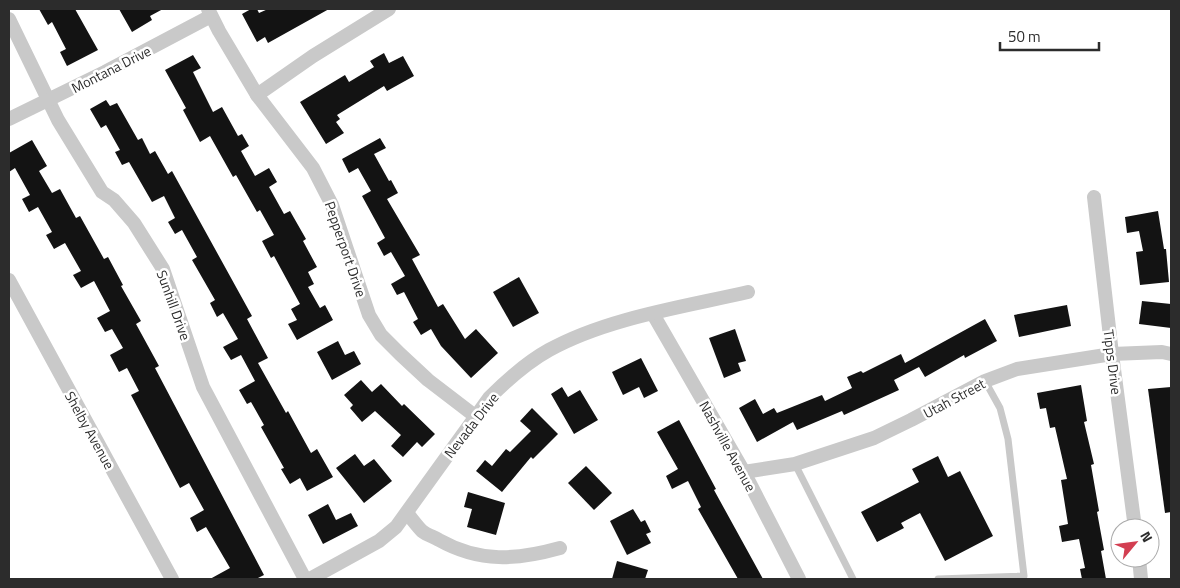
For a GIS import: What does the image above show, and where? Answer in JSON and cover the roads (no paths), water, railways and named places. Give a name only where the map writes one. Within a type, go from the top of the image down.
[{"type":"street","points":[[257,95],[313,56],[389,10]]},
{"type":"street","name":"Pepperport Drive","points":[[210,12],[219,31],[257,95],[313,168],[332,205],[369,315],[381,335],[421,373],[475,416]]},
{"type":"street","name":"Montana Drive","points":[[9,119],[48,101],[210,12]]},
{"type":"street","name":"Sunhill Drive","points":[[9,19],[48,101],[102,192],[114,200],[134,223],[163,269],[203,387],[305,579]]},
{"type":"street","name":"Tipps Drive","points":[[1094,196],[1134,518]]},
{"type":"street","name":"Shelby Avenue","points":[[9,280],[172,579]]},
{"type":"street","name":"Nevada Drive","points":[[310,579],[380,542],[396,527],[489,398],[547,351],[582,334],[653,314],[748,292]]},
{"type":"street","name":"Nashville Avenue","points":[[653,314],[744,472],[799,579]]},
{"type":"street","name":"Utah Street","points":[[744,472],[794,464],[874,438],[985,381],[1017,369],[1112,354],[1162,352],[1171,354]]},
{"type":"street","points":[[407,513],[422,531],[453,548],[470,554],[506,558],[535,555],[560,548]]},
{"type":"lane","points":[[938,579],[1024,576],[1008,439],[1000,408],[985,381]]},
{"type":"lane","points":[[794,464],[853,579]]}]
